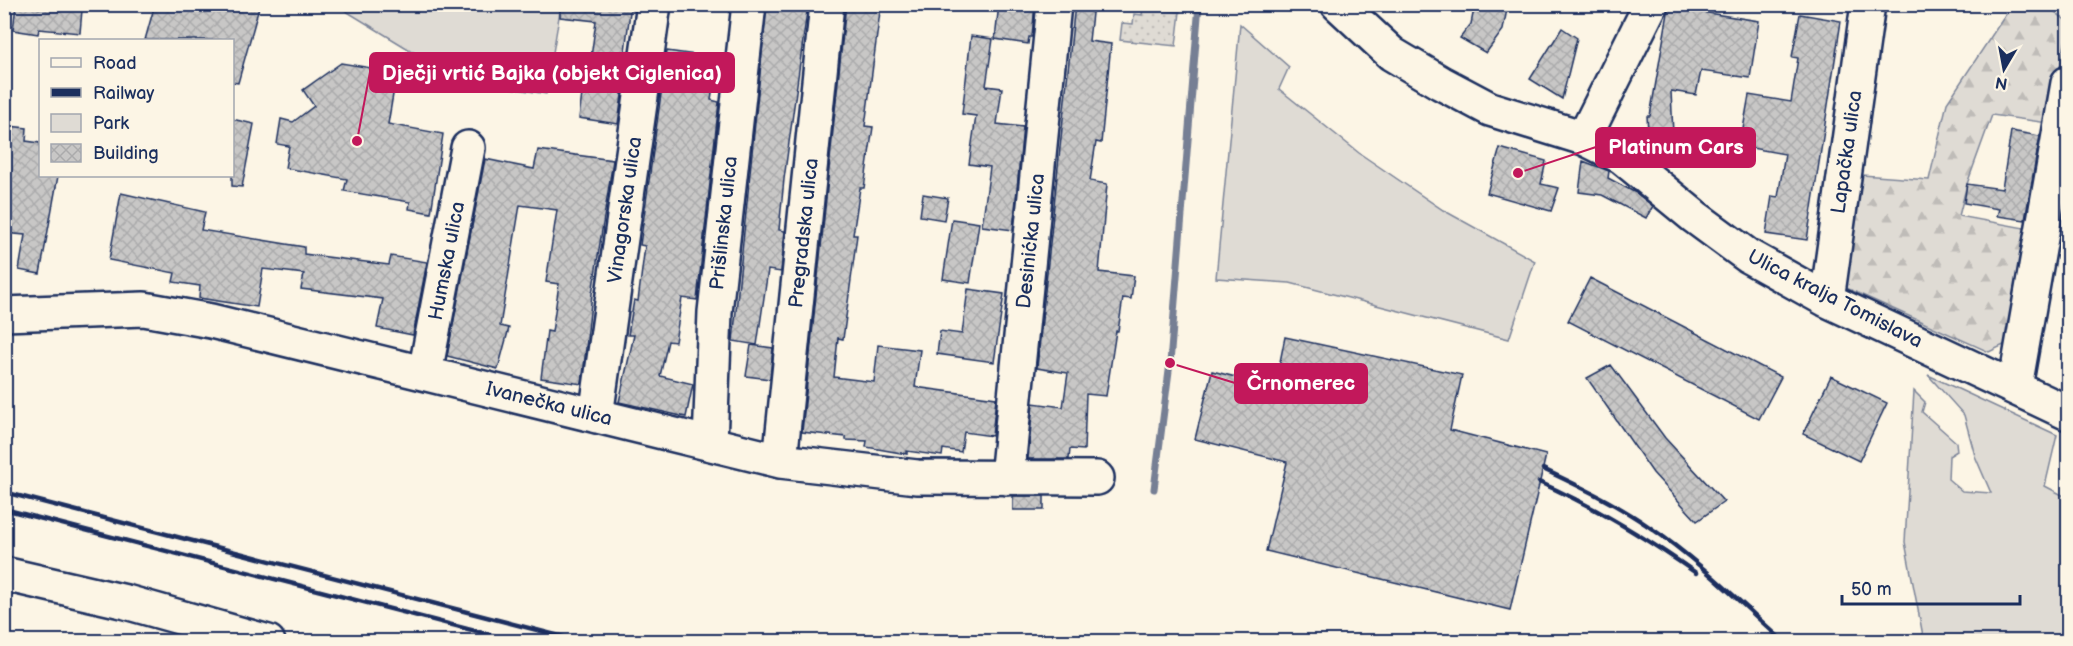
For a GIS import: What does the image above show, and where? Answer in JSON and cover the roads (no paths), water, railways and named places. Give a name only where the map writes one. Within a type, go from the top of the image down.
[{"type":"street","name":"Vinagorska ulica","points":[[596,416],[654,4]]},
{"type":"street","name":"Prišlinska ulica","points":[[710,443],[715,312],[749,4]]},
{"type":"street","name":"Pregradska ulica","points":[[780,460],[828,4]]},
{"type":"street","name":"Desinićka ulica","points":[[1007,478],[1054,4]]},
{"type":"street","name":"Ulica kralja Tomislava","points":[[1338,4],[1392,54],[1441,83],[1490,109],[1584,138],[1622,158],[1748,256],[1827,300],[2068,413]]},
{"type":"street","points":[[1584,138],[1651,4]]},
{"type":"street","name":"Lapačka ulica","points":[[1827,300],[1868,4]]},
{"type":"street","points":[[2015,387],[2060,178],[2068,83]]},
{"type":"street","name":"Humska ulica","points":[[425,374],[468,148]]},
{"type":"street","name":"Ivanečka ulica","points":[[4,314],[144,309],[211,321],[780,460],[916,477],[1097,478]]},
{"type":"street","points":[[4,574],[126,602],[268,642]]},
{"type":"waterway","points":[[1154,489],[1170,363],[1199,4]]},
{"type":"railway","points":[[1543,469],[1610,502],[1666,539],[1718,581],[1784,642]]},
{"type":"railway","points":[[1539,482],[1620,524],[1696,573]]},
{"type":"railway","points":[[4,492],[583,642]]},
{"type":"railway","points":[[4,509],[518,642]]},
{"type":"place","name":"Dječji vrtić Bajka (objekt Ciglenica)","points":[[357,141]]},
{"type":"place","name":"Platinum Cars","points":[[1518,173]]},
{"type":"place","name":"Črnomerec","points":[[1170,363]]}]
